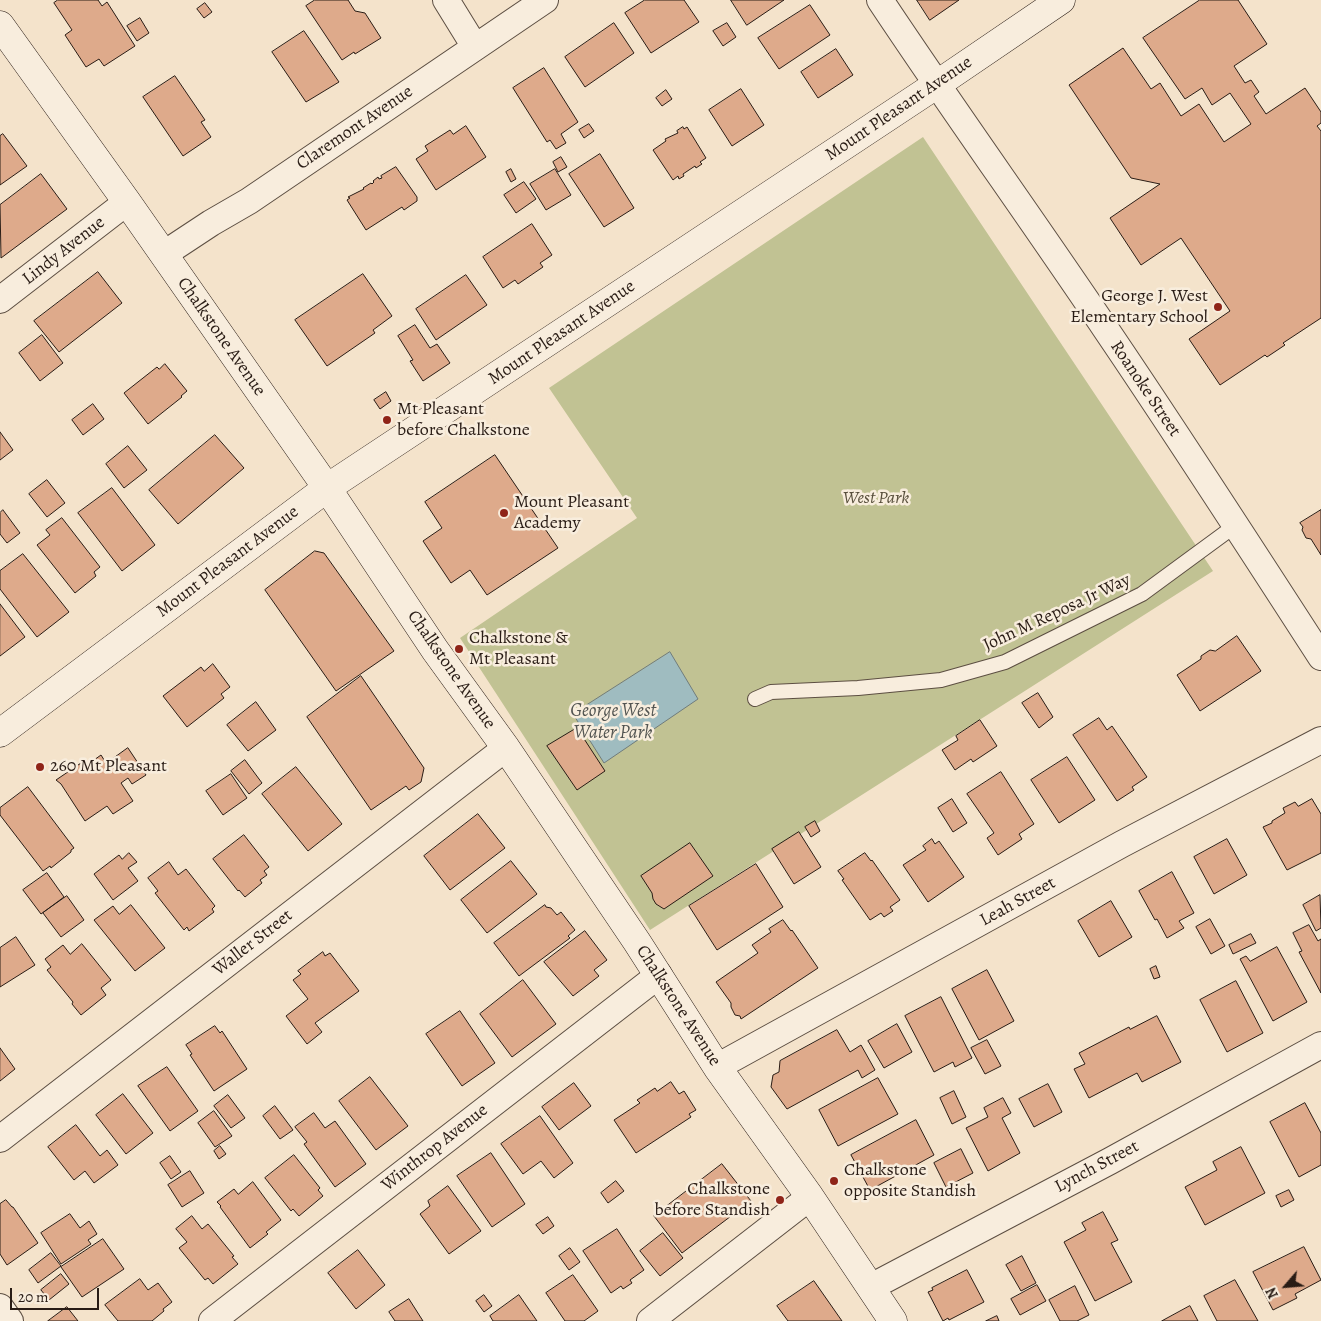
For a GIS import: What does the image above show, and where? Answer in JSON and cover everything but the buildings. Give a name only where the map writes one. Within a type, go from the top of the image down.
[{"type":"main road","name":"Mount Pleasant Avenue","points":[[0,733],[327,488],[936,85],[1060,0]]},
{"type":"main road","name":"Chalkstone Avenue","points":[[0,25],[164,254],[327,488],[435,650],[506,748],[659,975],[717,1067],[810,1197],[893,1321]]},
{"type":"street","points":[[446,0],[475,47]]},
{"type":"street","name":"Claremont Avenue","points":[[164,254],[257,195],[545,0]]},
{"type":"street","name":"Roanoke Street","points":[[880,0],[936,85],[1105,328],[1321,657]]},
{"type":"street","name":"Lindy Avenue","points":[[0,300],[127,202]]},
{"type":"street","name":"Leah Street","points":[[717,1067],[1122,844],[1321,740]]},
{"type":"street","name":"Waller Street","points":[[0,1139],[506,748]]},
{"type":"street","name":"Winthrop Avenue","points":[[212,1321],[659,975]]},
{"type":"street","name":"Lynch Street","points":[[871,1287],[1110,1161],[1321,1045]]},
{"type":"street","points":[[650,1321],[810,1197]]},
{"type":"street","points":[[0,1307],[10,1321]]},
{"type":"lane","name":"John M Reposa Jr Way","points":[[755,699],[771,692],[858,688],[942,680],[1005,662],[1142,594],[1236,525]]},
{"type":"green space","name":"West Park","points":[[923,137],[1213,571],[650,930],[460,638],[637,518],[549,388]]},
{"type":"water","name":"George West Water Park","points":[[670,652],[698,699],[604,763],[573,714]]},
{"type":"place","name":"George J. West Elementary School","points":[[1218,307]]},
{"type":"place","name":"Mt Pleasant before Chalkstone","points":[[387,420]]},
{"type":"place","name":"Mount Pleasant Academy","points":[[504,513]]},
{"type":"place","name":"Chalkstone & Mt Pleasant","points":[[459,649]]},
{"type":"place","name":"260 Mt Pleasant","points":[[40,767]]},
{"type":"place","name":"Chalkstone opposite Standish","points":[[834,1181]]},
{"type":"place","name":"Chalkstone before Standish","points":[[780,1200]]}]
